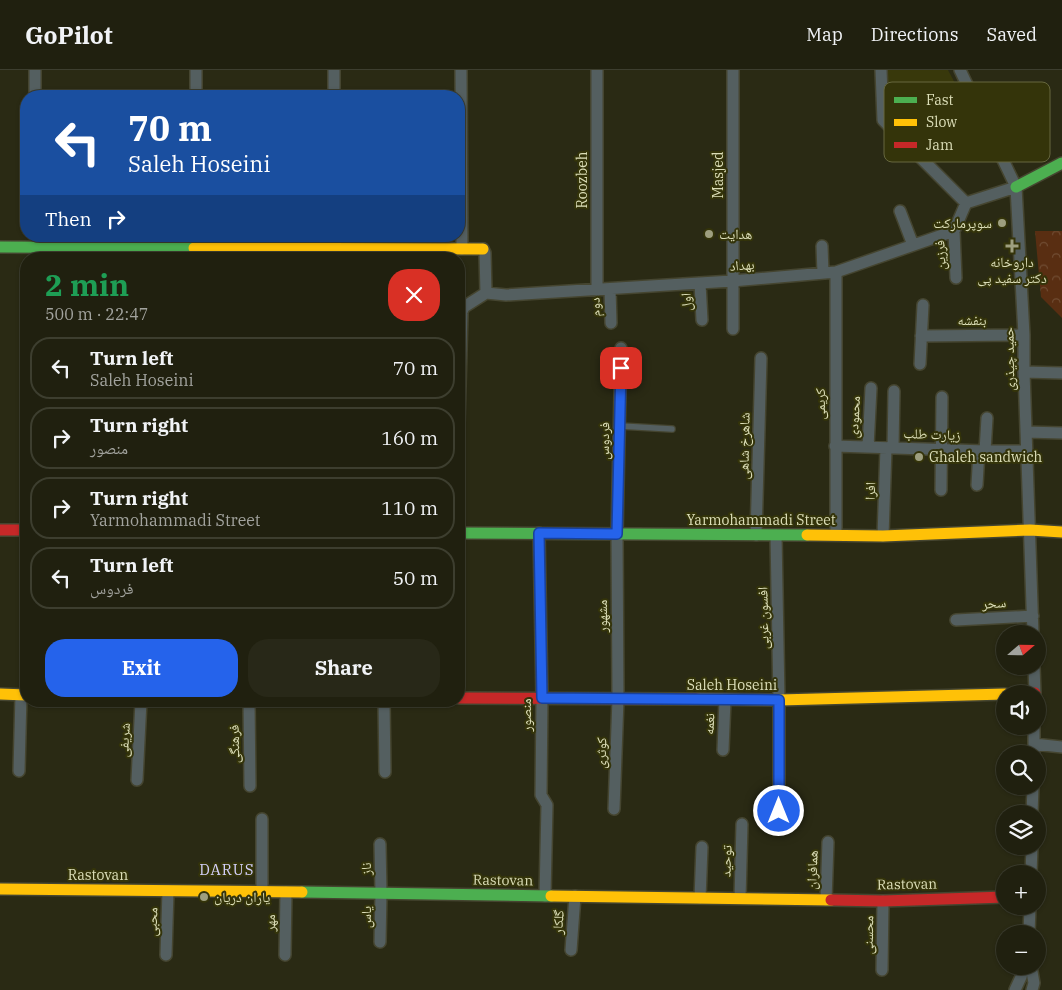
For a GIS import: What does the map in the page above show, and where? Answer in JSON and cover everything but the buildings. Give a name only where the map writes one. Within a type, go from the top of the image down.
[{"type":"street","points":[[35,70],[35,90]]},
{"type":"street","points":[[196,70],[196,90]]},
{"type":"street","points":[[334,70],[334,90]]},
{"type":"street","points":[[461,70],[461,90]]},
{"type":"street","name":"Roozbeh","points":[[597,70],[597,290]]},
{"type":"street","name":"Masjed","points":[[733,70],[733,329]]},
{"type":"street","points":[[881,70],[884,121]]},
{"type":"street","points":[[960,70],[966,82]]},
{"type":"street","points":[[926,162],[966,202]]},
{"type":"street","points":[[1004,162],[1016,187]]},
{"type":"street","points":[[966,202],[1016,187],[1062,163]]},
{"type":"street","name":"حمید چیذری","points":[[1016,187],[1024,335],[1033,625]]},
{"type":"street","points":[[954,231],[966,202]]},
{"type":"street","points":[[900,211],[913,246]]},
{"type":"street","name":"بهداد","points":[[486,292],[506,295],[597,290],[836,272],[954,231]]},
{"type":"street","name":"فرزین","points":[[954,231],[956,278]]},
{"type":"street","points":[[0,247],[34,242],[198,242],[336,249],[359,252]]},
{"type":"street","points":[[336,242],[336,249]]},
{"type":"street","points":[[462,242],[462,249]]},
{"type":"street","points":[[822,246],[823,273]]},
{"type":"street","points":[[409,252],[462,249],[483,250],[485,252],[486,292],[465,306]]},
{"type":"street","name":"کریمی","points":[[836,272],[836,536]]},
{"type":"street","name":"اول","points":[[700,283],[702,320]]},
{"type":"street","name":"دوم","points":[[610,289],[611,323]]},
{"type":"street","points":[[920,364],[923,305]]},
{"type":"street","name":"بنفشه","points":[[921,336],[1024,335]]},
{"type":"street","name":"فردوس","points":[[617,534],[621,348]]},
{"type":"street","name":"شاهرخ شاهی","points":[[756,535],[761,358]]},
{"type":"street","points":[[1024,372],[1062,373]]},
{"type":"street","name":"محمودی","points":[[868,447],[870,388]]},
{"type":"street","name":"افرا","points":[[883,536],[894,391]]},
{"type":"street","points":[[941,490],[942,397]]},
{"type":"street","points":[[977,484],[987,418]]},
{"type":"street","points":[[1026,432],[1062,433]]},
{"type":"street","name":"زیارت طلب","points":[[835,446],[1027,452]]},
{"type":"street","points":[[0,530],[20,530]]},
{"type":"street","name":"Yarmohammadi Street","points":[[465,533],[883,536],[1030,530],[1062,532]]},
{"type":"street","name":"منصور","points":[[539,533],[542,698],[541,795],[547,805],[545,896]]},
{"type":"street","name":"مشهور","points":[[617,534],[618,699]]},
{"type":"street","name":"افسون غربی","points":[[776,535],[779,811]]},
{"type":"street","name":"سحر","points":[[956,620],[1033,616]]},
{"type":"street","points":[[0,694],[20,694]]},
{"type":"street","name":"Saleh Hoseini","points":[[465,698],[779,700],[996,694]]},
{"type":"street","name":"کوثری","points":[[614,809],[618,699]]},
{"type":"street","name":"نغمه","points":[[723,750],[725,700]]},
{"type":"street","points":[[19,771],[23,707]]},
{"type":"street","name":"شریفی","points":[[137,780],[141,707]]},
{"type":"street","name":"فرهنگی","points":[[249,707],[250,786]]},
{"type":"street","points":[[384,707],[384,772]]},
{"type":"street","points":[[1046,748],[1062,747]]},
{"type":"street","points":[[262,819],[262,892]]},
{"type":"street","name":"توحید","points":[[740,898],[742,824]]},
{"type":"street","name":"همافران","points":[[826,900],[828,842]]},
{"type":"street","name":"ناز","points":[[380,844],[381,893]]},
{"type":"street","points":[[700,898],[702,847]]},
{"type":"street","name":"Rastovan","points":[[0,890],[168,890],[826,900],[996,896]]},
{"type":"street","name":"محبی","points":[[166,955],[168,890]]},
{"type":"street","name":"مهر","points":[[285,954],[286,892]]},
{"type":"street","name":"یاس","points":[[380,942],[381,893]]},
{"type":"street","name":"گلکار","points":[[571,950],[575,896]]},
{"type":"street","name":"محسنی","points":[[882,970],[883,900]]},
{"type":"street","points":[[1015,990],[1021,975]]},
{"type":"street","points":[[1032,990],[1034,983],[1033,975]]},
{"type":"lane","points":[[620,426],[672,429]]},
{"type":"shaded area","points":[[885,70],[948,70],[954,82],[885,82]]},
{"type":"green space","points":[[1035,231],[1062,231],[1062,318],[1041,297]]},
{"type":"traffic: fast","points":[[1016,187],[1062,163]]},
{"type":"traffic: fast","points":[[0,247],[194,248]]},
{"type":"traffic: fast","points":[[465,533],[807,535]]},
{"type":"traffic: fast","points":[[302,892],[551,896]]},
{"type":"traffic: slow","points":[[194,248],[483,249]]},
{"type":"traffic: slow","points":[[807,535],[883,536],[1030,530],[1062,532]]},
{"type":"traffic: slow","points":[[0,694],[20,695]]},
{"type":"traffic: slow","points":[[698,699],[779,700],[996,694]]},
{"type":"traffic: slow","points":[[0,889],[302,892]]},
{"type":"traffic: slow","points":[[551,896],[831,900]]},
{"type":"traffic: jam","points":[[0,530],[20,530]]},
{"type":"traffic: jam","points":[[465,698],[698,699]]},
{"type":"traffic: jam","points":[[831,900],[883,901],[996,897]]},
{"type":"place","name":"سوپرمارکت","points":[[1002,223]]},
{"type":"place","name":"هدایت","points":[[709,234]]},
{"type":"place","name":"داروخانه دکتر سفید پی","points":[[1012,246]]},
{"type":"place","name":"Ghaleh sandwich","points":[[919,457]]},
{"type":"place","name":"یاران دریان","points":[[204,897]]},
{"type":"district","name":"DARUS","points":[[227,869]]},
{"type":"route","points":[[621,368],[617,534],[539,533],[542,698],[779,700],[779,811]]}]
